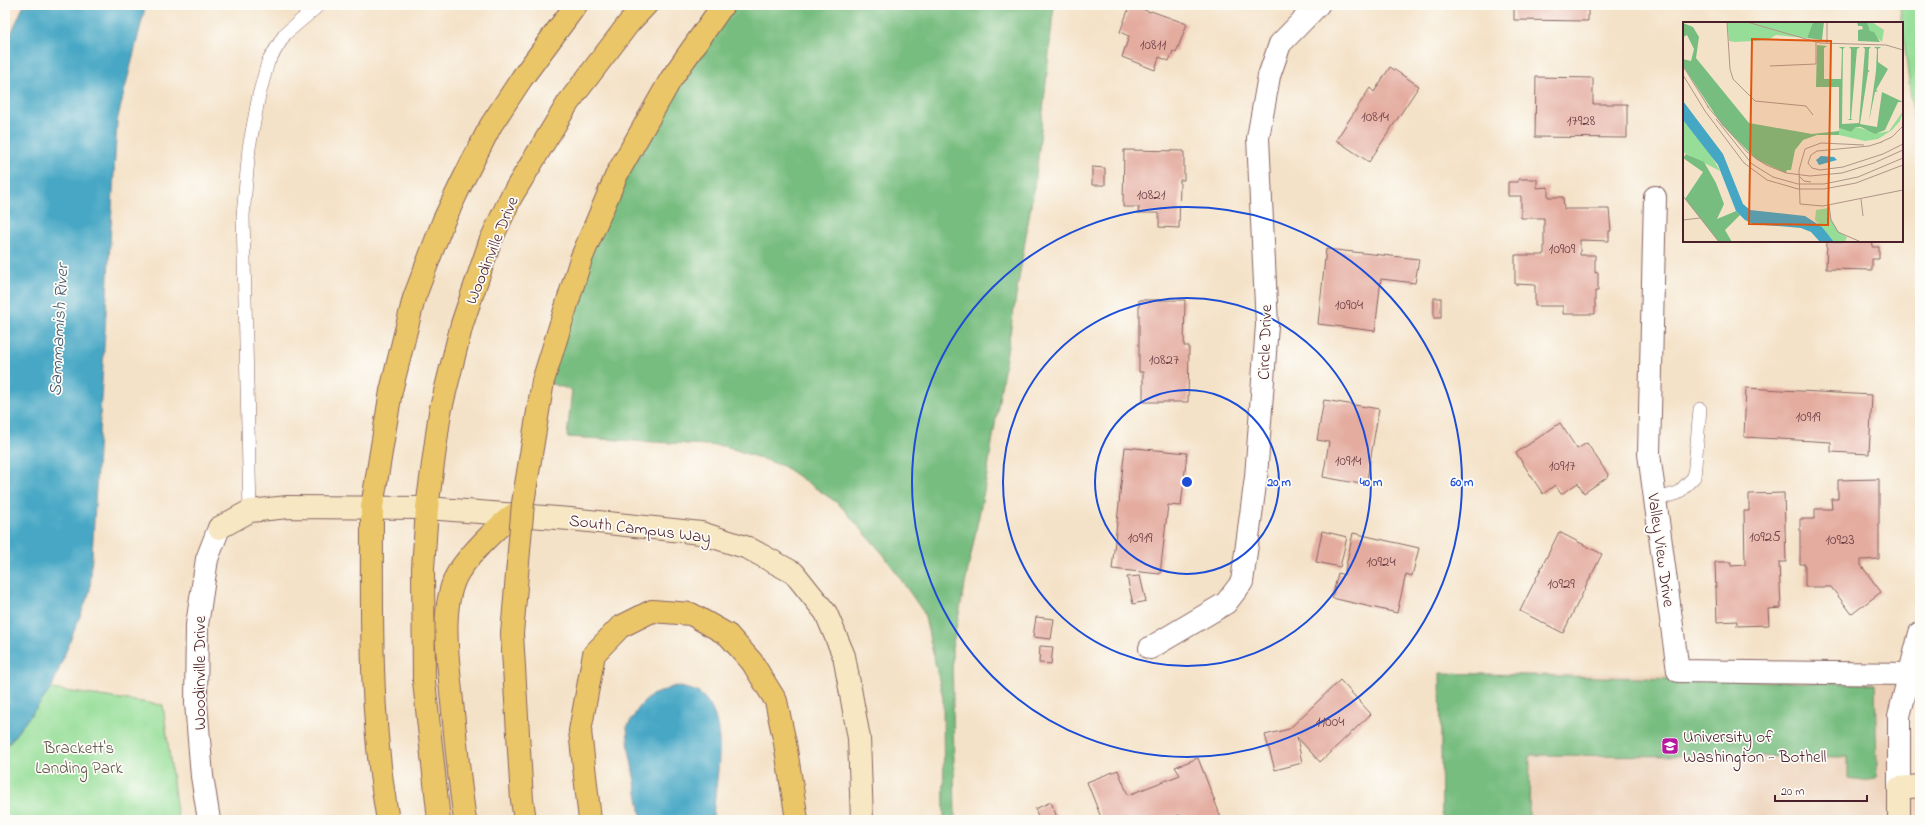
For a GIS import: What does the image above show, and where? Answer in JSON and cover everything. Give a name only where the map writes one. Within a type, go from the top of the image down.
[{"type":"main road","points":[[388,820],[381,783],[372,664],[372,507],[391,390],[414,298],[444,222],[462,182],[491,125],[522,78],[576,5]]},
{"type":"main road","name":"Woodinville Drive","points":[[439,820],[424,681],[422,569],[427,508],[442,404],[462,324],[490,242],[511,197],[568,103],[629,23],[646,5]]},
{"type":"main road","points":[[525,820],[522,800],[512,634],[523,503],[543,381],[581,259],[617,174],[671,80],[723,5]]},
{"type":"main road","points":[[465,820],[458,773],[446,631],[450,594],[459,572],[497,527],[513,515]]},
{"type":"main road","points":[[590,820],[580,731],[594,654],[620,627],[652,611],[691,614],[728,635],[752,662],[776,701],[785,743],[797,820]]},
{"type":"street","name":"Circle Drive","points":[[1150,648],[1226,603],[1242,582],[1256,477],[1267,325],[1258,138],[1270,76],[1280,44],[1318,5]]},
{"type":"street","name":"Valley View Drive","points":[[1655,197],[1649,454],[1678,671],[1909,674]]},
{"type":"street","name":"South Campus Way","points":[[219,528],[250,511],[288,507],[427,508],[570,519],[701,533],[748,548],[794,573],[826,613],[844,656],[859,738],[862,820]]},
{"type":"street","name":"Woodinville Drive","points":[[209,820],[202,776],[196,703],[198,625],[206,559],[219,528]]},
{"type":"street","points":[[1899,820],[1910,787],[1899,716],[1920,633]]},
{"type":"lane","points":[[250,511],[243,216],[249,148],[259,95],[268,62],[285,34],[319,5]]},
{"type":"lane","points":[[1655,500],[1678,493],[1694,476],[1700,409]]},
{"type":"shaded area","name":"University of Washington - Bothell","points":[[1440,673],[1909,674],[1899,788],[1920,776],[1920,820],[1442,820]]},
{"type":"green space","points":[[723,5],[1054,5],[1037,168],[985,486],[952,648],[955,820],[944,820],[943,698],[924,613],[884,555],[839,504],[783,466],[724,446],[567,437],[572,390],[543,381],[581,259]]},
{"type":"green space","points":[[1900,5],[1920,5],[1920,169],[1903,33],[1903,22],[1902,22]]},
{"type":"green space","points":[[1440,673],[1875,684],[1876,779],[1862,781],[1848,779],[1848,757],[1530,755],[1529,820],[1442,820]]},
{"type":"green space","name":"Brackett's Landing Park","points":[[51,689],[163,705],[178,820],[5,820],[5,748]]},
{"type":"water","name":"Sammamish River","points":[[24,5],[148,5],[145,8],[117,121],[90,591],[51,689],[5,748],[5,47]]},
{"type":"water","points":[[675,686],[699,693],[709,704],[716,719],[719,735],[719,753],[713,820],[642,820],[629,749],[627,727],[640,706],[652,695]]},
{"type":"building","points":[[1130,5],[1187,24],[1176,53],[1173,51],[1169,61],[1159,57],[1155,70],[1122,57],[1129,36],[1120,32]]},
{"type":"building","points":[[1514,5],[1588,5],[1588,21],[1514,20]]},
{"type":"building","points":[[1390,67],[1419,86],[1369,162],[1336,140],[1370,88],[1374,92]]},
{"type":"building","points":[[1536,77],[1593,78],[1593,104],[1627,104],[1627,138],[1535,137]]},
{"type":"building","points":[[1124,150],[1184,151],[1184,180],[1180,180],[1179,228],[1159,227],[1159,213],[1138,213],[1139,207],[1123,207]]},
{"type":"building","points":[[1092,167],[1105,168],[1105,185],[1092,185]]},
{"type":"building","points":[[1518,179],[1537,179],[1537,188],[1548,187],[1548,197],[1563,197],[1564,209],[1609,209],[1611,231],[1609,231],[1609,241],[1580,240],[1580,255],[1595,255],[1595,273],[1598,272],[1598,291],[1595,291],[1595,314],[1563,314],[1563,306],[1535,306],[1535,285],[1515,284],[1515,255],[1544,255],[1544,218],[1521,218],[1521,196],[1508,196],[1508,182],[1518,182]]},
{"type":"building","points":[[1827,242],[1873,242],[1872,247],[1879,247],[1879,259],[1872,259],[1872,270],[1826,269]]},
{"type":"building","points":[[1326,249],[1419,259],[1415,283],[1381,279],[1375,331],[1318,324]]},
{"type":"building","points":[[1434,298],[1441,298],[1441,318],[1434,318]]},
{"type":"building","points":[[1139,300],[1185,300],[1184,346],[1189,346],[1188,402],[1143,402],[1143,372],[1139,372]]},
{"type":"building","points":[[1746,388],[1872,395],[1869,454],[1831,452],[1831,442],[1744,437]]},
{"type":"building","points":[[1324,400],[1379,409],[1366,485],[1323,477],[1329,442],[1317,440]]},
{"type":"building","points":[[1560,423],[1577,449],[1587,443],[1609,476],[1584,493],[1578,483],[1561,494],[1555,485],[1543,494],[1516,453]]},
{"type":"building","points":[[1125,447],[1187,453],[1181,506],[1168,505],[1160,574],[1112,569]]},
{"type":"building","points":[[1879,479],[1879,559],[1861,560],[1861,565],[1881,592],[1852,614],[1831,587],[1805,587],[1805,564],[1800,564],[1800,519],[1815,519],[1815,509],[1832,509],[1831,499],[1838,499],[1838,480]]},
{"type":"building","points":[[1784,493],[1786,562],[1779,562],[1781,608],[1768,609],[1769,625],[1737,626],[1737,621],[1717,622],[1715,562],[1731,562],[1731,566],[1745,565],[1744,511],[1749,511],[1749,494]]},
{"type":"building","points":[[1322,531],[1347,537],[1340,567],[1316,562]]},
{"type":"building","points":[[1559,532],[1602,554],[1563,633],[1520,611]]},
{"type":"building","points":[[1353,533],[1419,548],[1412,576],[1406,574],[1397,613],[1332,598],[1338,573],[1344,575]]},
{"type":"building","points":[[1140,576],[1146,601],[1133,604],[1127,577]]},
{"type":"building","points":[[1036,617],[1054,619],[1051,639],[1033,637]]},
{"type":"building","points":[[1040,646],[1053,647],[1051,664],[1039,663]]},
{"type":"building","points":[[1340,680],[1371,714],[1320,762],[1297,737],[1302,763],[1275,770],[1265,735],[1289,729]]},
{"type":"building","points":[[1198,758],[1222,820],[1181,820],[1179,815],[1167,820],[1120,820],[1120,818],[1115,820],[1102,820],[1087,782],[1118,770],[1128,795],[1180,775],[1175,767]]},
{"type":"building","points":[[1051,802],[1058,820],[1040,820],[1035,809]]},
{"type":"place","name":"University of Washington - Bothell","points":[[1670,746]]}]
